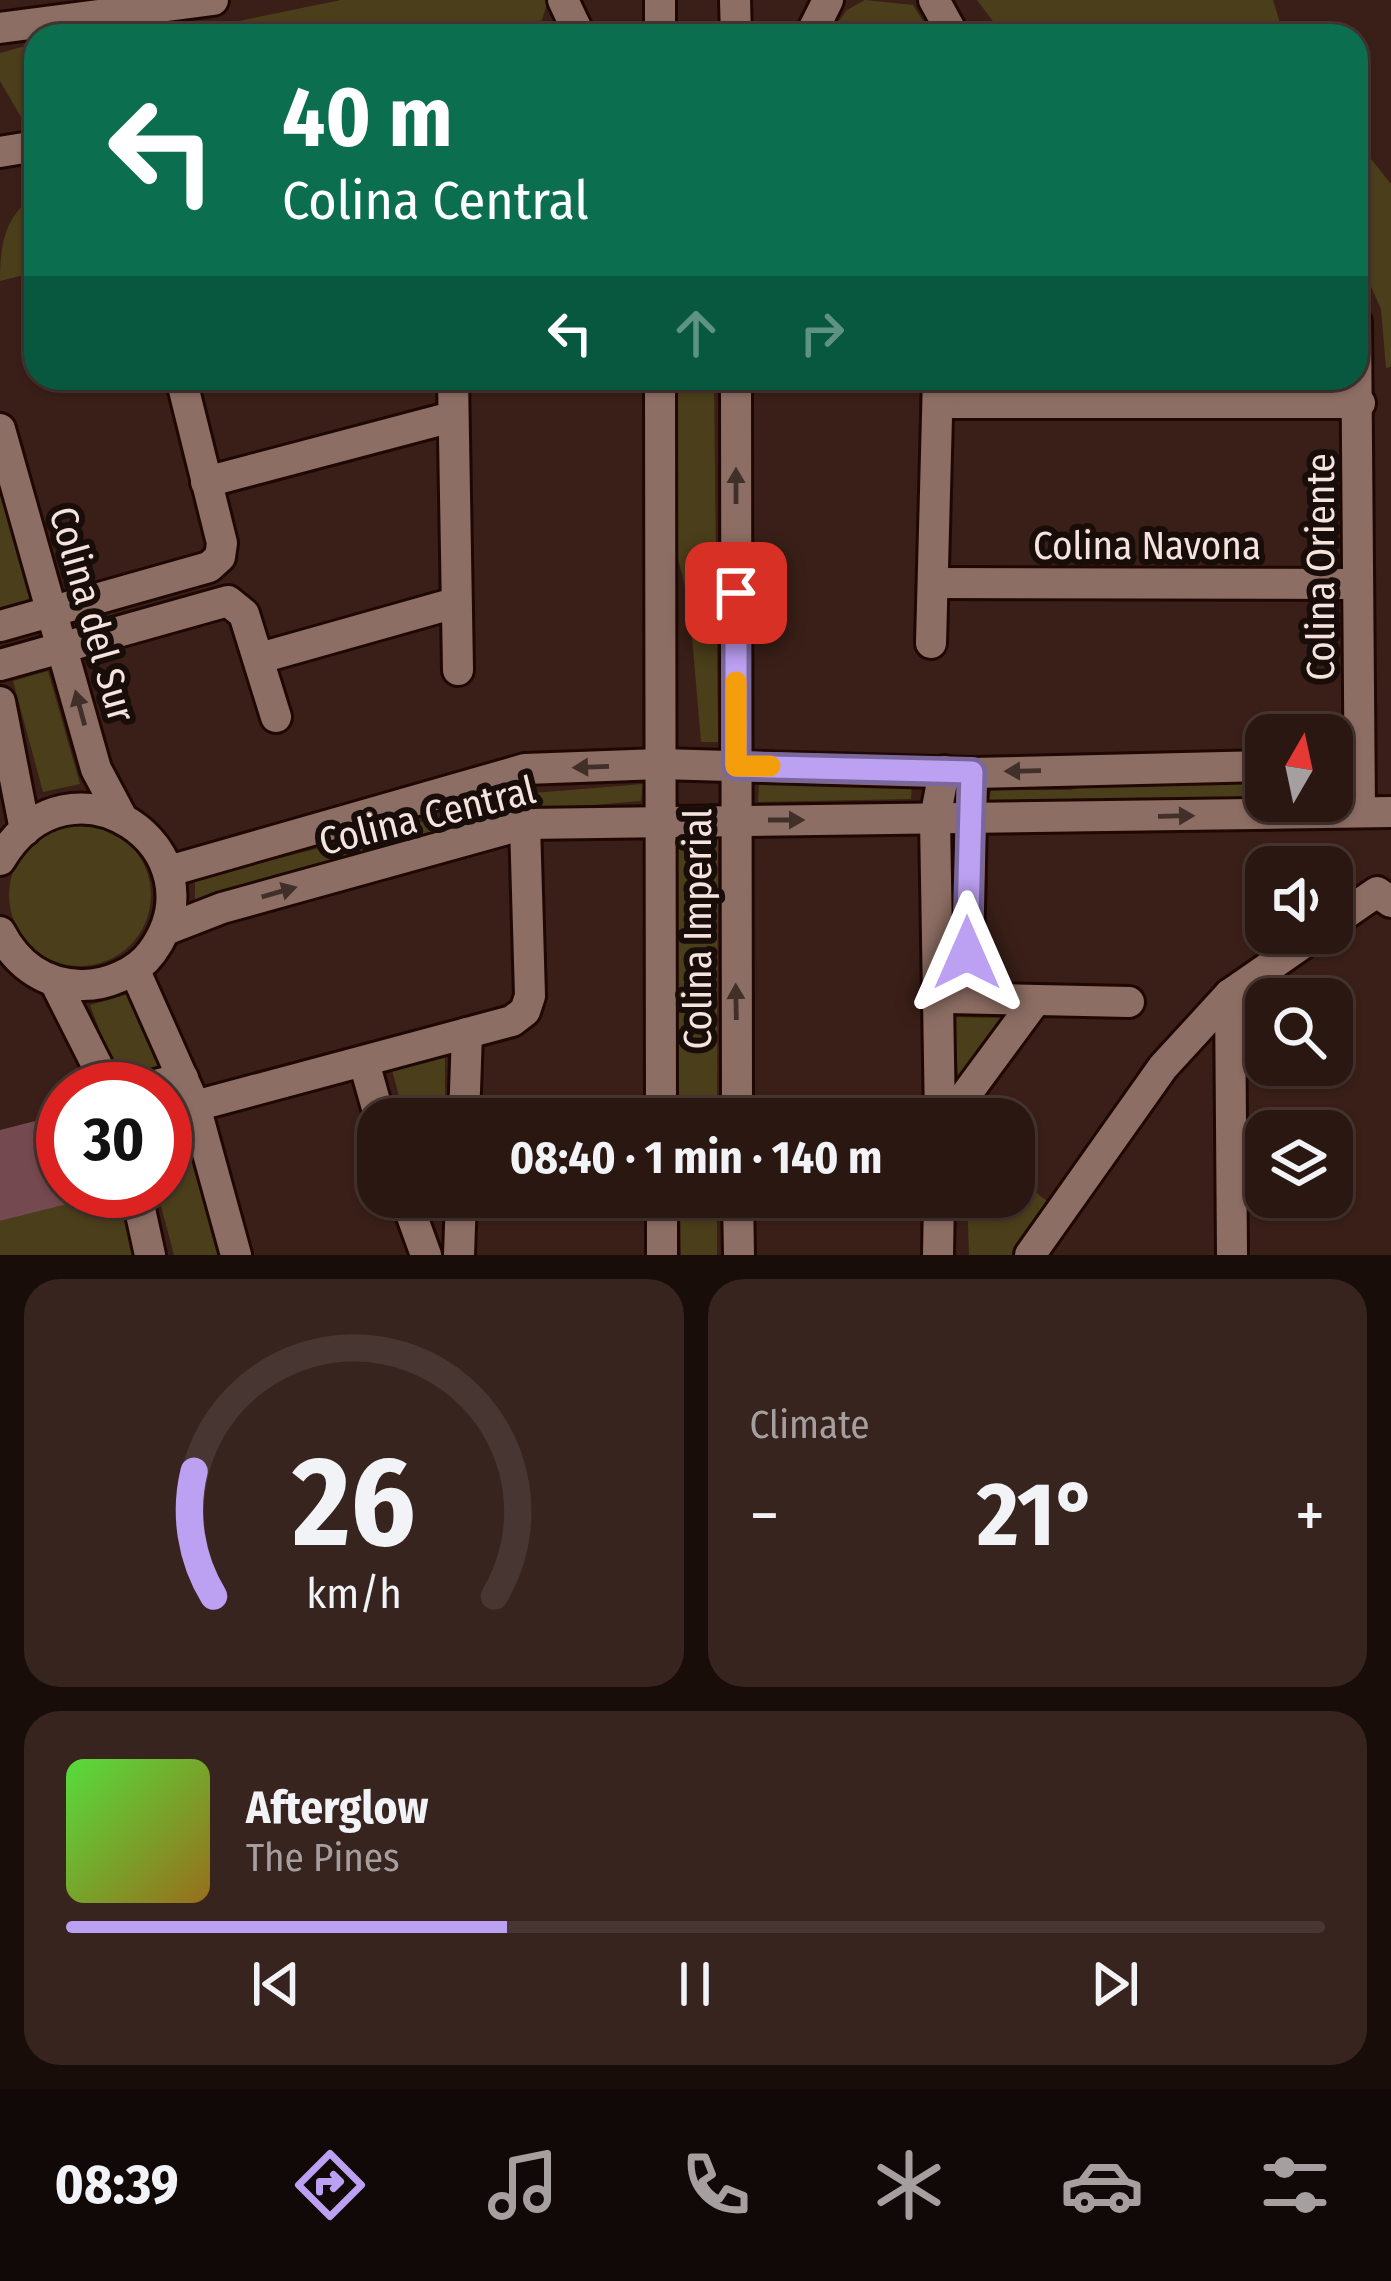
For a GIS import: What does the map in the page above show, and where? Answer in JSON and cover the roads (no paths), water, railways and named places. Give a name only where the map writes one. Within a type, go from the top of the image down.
[{"type":"street","points":[[25,24],[213,0]]},
{"type":"street","points":[[0,626],[209,567],[220,557],[222,543],[184,390]]},
{"type":"street","points":[[453,390],[458,670]]},
{"type":"street","name":"Colina Imperial","points":[[660,390],[661,1098]]},
{"type":"street","name":"Colina Imperial","points":[[736,390],[737,1098]]},
{"type":"street","points":[[931,643],[938,390],[1360,403]]},
{"type":"street","name":"Colina Oriente","points":[[1349,714],[1358,584],[1359,390]]},
{"type":"street","points":[[206,482],[452,417]]},
{"type":"street","name":"Colina del Sur","points":[[0,429],[96,769],[122,816],[146,833],[169,872]]},
{"type":"street","name":"Colina Navona","points":[[935,583],[1358,584]]},
{"type":"street","points":[[0,665],[219,602],[236,603],[260,658],[276,718]]},
{"type":"street","points":[[260,658],[455,603]]},
{"type":"street","points":[[0,702],[25,830]]},
{"type":"street","name":"Colina Central","points":[[169,872],[525,769],[660,764],[958,772],[1245,766]]},
{"type":"street","points":[[958,772],[967,818],[967,998]]},
{"type":"street","points":[[942,1098],[935,998],[935,820],[958,772]]},
{"type":"street","name":"Colina Oriente","points":[[1353,776],[1376,812]]},
{"type":"street","points":[[0,860],[25,830],[63,808],[93,808],[122,816]]},
{"type":"street","name":"Colina Central","points":[[169,929],[222,908],[525,824],[1376,812]]},
{"type":"street","points":[[192,1091],[364,1062],[512,1021],[525,1011],[530,996],[525,824]]},
{"type":"street","points":[[28,972],[84,986],[135,971],[169,929],[169,872]]},
{"type":"street","points":[[1353,909],[1377,892],[1391,902]]},
{"type":"street","points":[[0,932],[90,1062]]},
{"type":"street","points":[[1042,1247],[1163,1067],[1230,994],[1288,954]]},
{"type":"street","points":[[135,971],[176,1062]]},
{"type":"street","points":[[1230,994],[1232,1255]]},
{"type":"street","points":[[935,998],[1129,1002]]},
{"type":"street","points":[[960,1098],[1035,1001]]},
{"type":"street","points":[[465,1098],[467,1033]]},
{"type":"street","points":[[364,1062],[374,1098]]},
{"type":"street","points":[[192,1102],[236,1255]]},
{"type":"street","points":[[142,1218],[150,1255]]},
{"type":"street","points":[[413,1218],[426,1255]]},
{"type":"street","points":[[459,1255],[460,1218]]},
{"type":"street","points":[[662,1218],[662,1255]]},
{"type":"street","points":[[738,1218],[739,1255]]},
{"type":"street","points":[[938,1255],[939,1218]]}]
